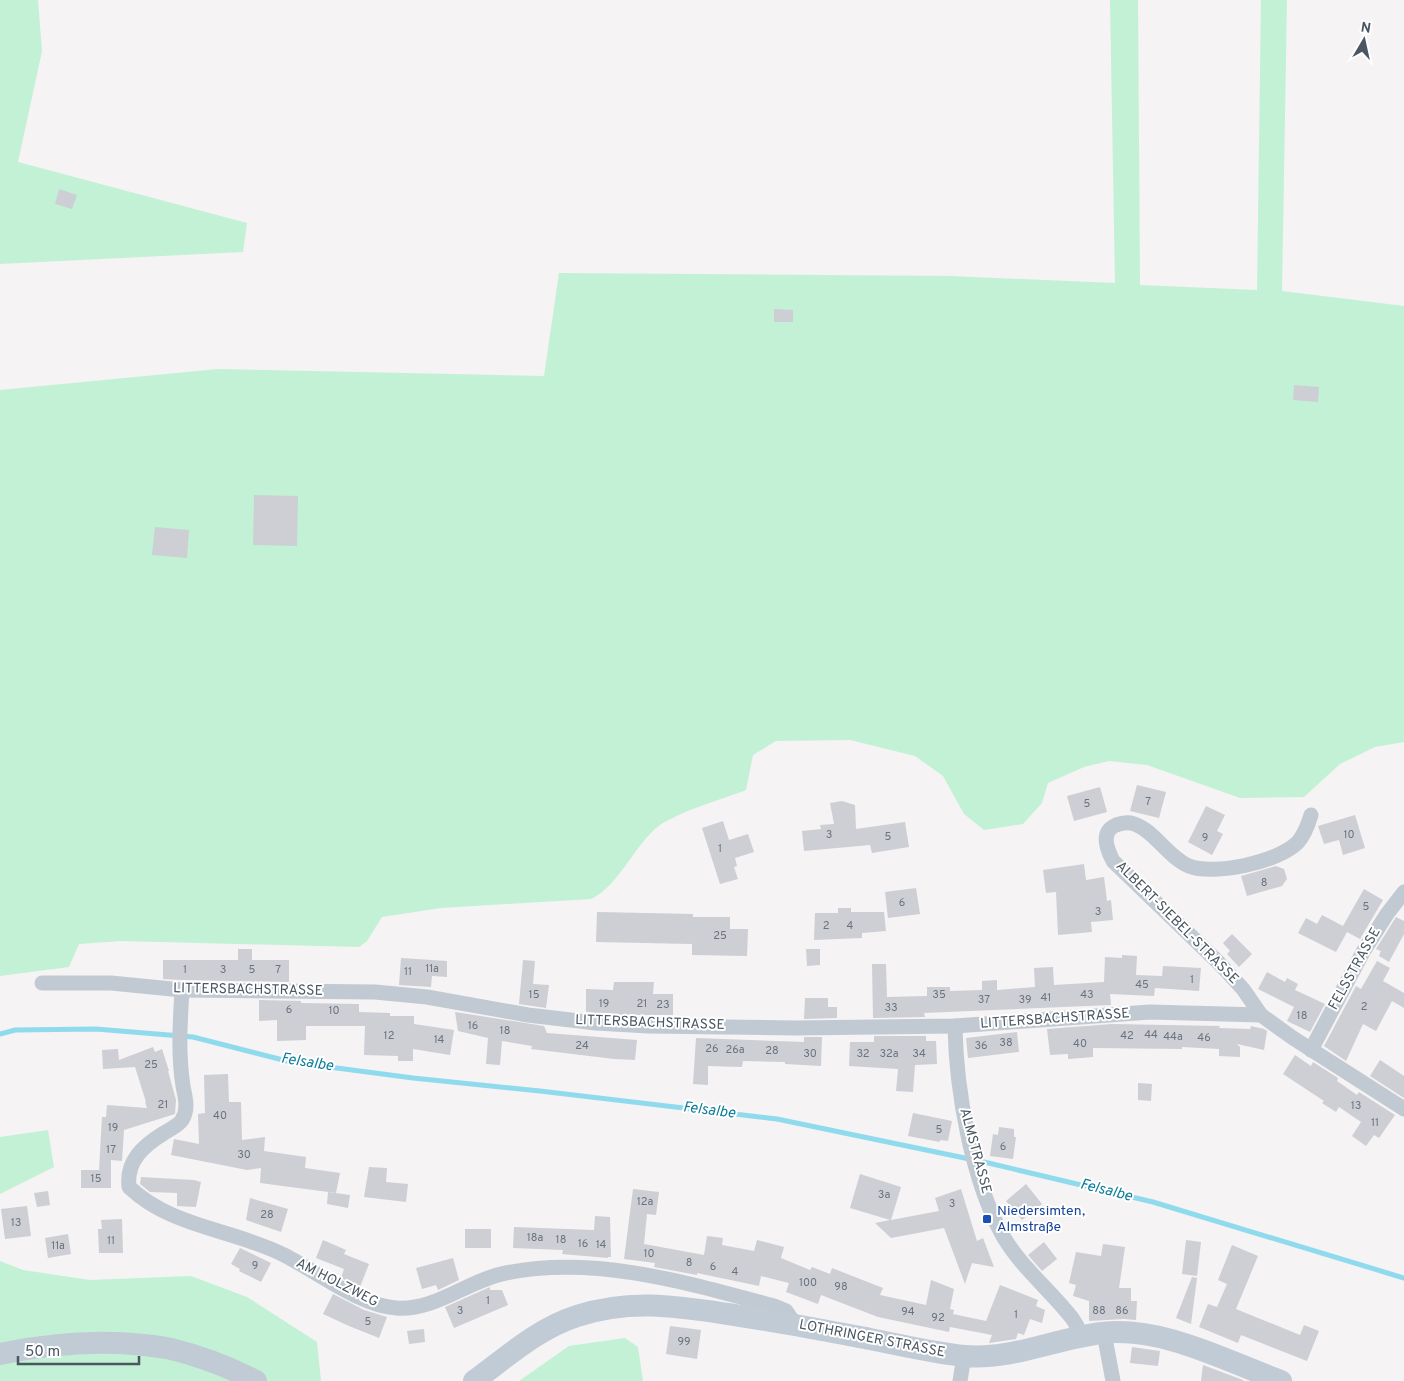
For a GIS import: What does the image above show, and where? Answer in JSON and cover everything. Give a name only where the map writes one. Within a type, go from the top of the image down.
[{"type":"main road","name":"LOTHRINGER STRASSE","points":[[474,1381],[508,1354],[545,1330],[599,1310],[649,1304],[795,1324],[964,1356],[981,1357],[1000,1355],[1080,1336],[1131,1332],[1160,1338],[1215,1355],[1281,1381]]},
{"type":"main road","points":[[0,1354],[49,1346],[92,1342],[129,1344],[177,1351],[210,1361],[256,1381]]},
{"type":"street","name":"ALBERT-SIEBEL-STRASSE","points":[[1261,1015],[1243,988],[1219,962],[1113,861],[1106,839],[1108,832],[1113,826],[1129,822],[1146,831],[1177,860],[1201,869],[1217,869],[1242,866],[1266,859],[1296,844],[1303,836],[1311,815]]},
{"type":"street","name":"FELSSTRASSE","points":[[1311,1050],[1363,952],[1387,914],[1404,892]]},
{"type":"street","name":"LITTERSBACHSTRASSE","points":[[42,983],[111,983],[182,990],[375,992],[427,997],[528,1015],[596,1023],[648,1026],[796,1028],[955,1026],[1150,1012],[1261,1015]]},
{"type":"street","name":"AM HOLZWEG","points":[[182,990],[180,1062],[186,1099],[184,1115],[178,1124],[155,1139],[136,1157],[131,1164],[128,1180],[130,1187],[152,1205],[178,1218],[244,1239],[283,1254],[365,1300],[380,1306],[410,1308],[430,1304],[483,1280],[504,1273],[554,1267],[581,1268],[620,1271],[699,1285],[774,1306],[786,1311],[795,1324]]},
{"type":"street","points":[[1261,1015],[1311,1050],[1404,1109]]},
{"type":"street","name":"ALMSTRASSE","points":[[955,1026],[956,1062],[972,1151],[995,1220],[1004,1237],[1027,1268],[1072,1318],[1080,1336]]},
{"type":"street","points":[[1104,1333],[1113,1381]]},
{"type":"street","points":[[960,1381],[964,1356]]},
{"type":"green space","points":[[0,0],[38,0],[42,51],[18,162],[247,223],[243,252],[0,264]]},
{"type":"green space","points":[[1110,0],[1138,0],[1140,285],[1257,290],[1261,0],[1287,0],[1282,291],[1404,306],[1404,742],[1375,747],[1340,764],[1304,797],[1240,798],[1147,765],[1109,761],[1084,767],[1048,783],[1042,803],[1023,824],[984,830],[964,814],[943,776],[915,756],[850,740],[776,741],[753,755],[746,790],[674,817],[655,829],[609,885],[591,899],[441,908],[382,917],[367,941],[359,947],[121,941],[79,944],[69,967],[0,976],[0,390],[218,369],[544,376],[559,273],[950,276],[1115,283]]},
{"type":"green space","points":[[48,1130],[54,1167],[0,1194],[0,1137]]},
{"type":"green space","points":[[0,1261],[23,1270],[90,1280],[191,1276],[247,1297],[317,1342],[321,1381],[0,1381]]},
{"type":"green space","points":[[625,1338],[638,1347],[643,1381],[519,1381],[569,1346]]},
{"type":"building","points":[[59,189],[77,195],[72,209],[55,204]]},
{"type":"building","points":[[774,309],[793,310],[793,322],[774,322]]},
{"type":"building","points":[[1294,385],[1319,387],[1318,402],[1293,400]]},
{"type":"building","points":[[254,495],[298,496],[297,546],[253,545]]},
{"type":"building","points":[[155,527],[189,530],[187,558],[152,555]]},
{"type":"building","points":[[1137,785],[1166,792],[1159,818],[1130,811]]},
{"type":"building","points":[[1100,787],[1107,812],[1074,821],[1067,796]]},
{"type":"building","points":[[842,801],[855,805],[856,829],[905,822],[909,847],[872,853],[870,845],[804,851],[802,831],[821,829],[820,825],[834,824],[830,803]]},
{"type":"building","points":[[1206,806],[1225,815],[1217,831],[1223,834],[1212,855],[1188,842]]},
{"type":"building","points":[[1355,815],[1365,848],[1343,855],[1339,840],[1324,844],[1318,826]]},
{"type":"building","points":[[723,821],[729,840],[748,834],[754,852],[735,858],[737,866],[734,867],[738,879],[720,884],[702,828]]},
{"type":"building","points":[[1084,864],[1086,880],[1104,877],[1107,901],[1111,900],[1113,920],[1091,922],[1092,932],[1058,935],[1056,892],[1046,893],[1043,870]]},
{"type":"building","points":[[1276,866],[1284,869],[1287,879],[1282,886],[1247,896],[1241,876]]},
{"type":"building","points":[[916,888],[920,914],[888,918],[885,892]]},
{"type":"building","points":[[1364,889],[1383,900],[1360,939],[1347,932],[1336,952],[1298,933],[1306,918],[1317,924],[1322,915],[1343,926]]},
{"type":"building","points":[[838,908],[851,908],[851,912],[884,912],[886,931],[862,933],[862,938],[814,940],[815,913],[838,913]]},
{"type":"building","points":[[597,912],[693,914],[693,917],[730,917],[730,929],[748,929],[747,956],[692,955],[692,944],[596,942]]},
{"type":"building","points":[[1396,917],[1404,921],[1404,934],[1389,962],[1379,956],[1381,951],[1376,949]]},
{"type":"building","points":[[1232,934],[1252,954],[1239,967],[1227,954],[1230,951],[1223,943]]},
{"type":"building","points":[[238,949],[252,949],[252,960],[289,960],[289,982],[163,979],[163,960],[238,960]]},
{"type":"building","points":[[806,949],[820,949],[820,965],[807,966]]},
{"type":"building","points":[[1122,955],[1137,956],[1136,975],[1162,976],[1163,966],[1201,968],[1199,991],[1155,988],[1154,996],[1110,994],[1111,1005],[924,1013],[925,1017],[873,1018],[872,964],[886,964],[887,997],[927,996],[927,987],[950,987],[950,991],[982,990],[982,981],[997,980],[997,990],[1035,987],[1034,968],[1053,967],[1054,985],[1104,982],[1105,957],[1122,958]]},
{"type":"building","points":[[401,958],[447,961],[447,977],[432,976],[431,987],[399,985]]},
{"type":"building","points":[[523,960],[535,961],[533,984],[549,985],[546,1008],[519,1004]]},
{"type":"building","points":[[1377,961],[1390,968],[1383,981],[1404,993],[1404,1008],[1392,1001],[1376,1031],[1363,1024],[1346,1061],[1324,1046],[1356,986],[1361,989]]},
{"type":"building","points":[[1267,972],[1285,982],[1287,978],[1298,984],[1295,990],[1325,1004],[1310,1032],[1287,1021],[1294,1007],[1258,989]]},
{"type":"building","points":[[614,982],[654,982],[653,994],[673,994],[673,1015],[615,1015],[586,1012],[586,989],[613,990]]},
{"type":"building","points":[[805,998],[828,998],[828,1007],[837,1007],[837,1018],[804,1019]]},
{"type":"building","points":[[259,1000],[359,1004],[359,1012],[390,1013],[390,1016],[414,1016],[414,1024],[454,1030],[450,1055],[413,1049],[413,1061],[398,1061],[398,1056],[364,1055],[365,1026],[306,1026],[306,1040],[277,1041],[277,1020],[259,1021]]},
{"type":"building","points":[[455,1012],[544,1026],[547,1033],[637,1040],[635,1060],[531,1049],[532,1046],[502,1041],[500,1065],[486,1064],[488,1038],[458,1031]]},
{"type":"building","points":[[1112,1024],[1220,1026],[1219,1028],[1250,1029],[1251,1026],[1267,1031],[1264,1050],[1237,1044],[1240,1047],[1240,1057],[1219,1056],[1219,1049],[1182,1047],[1182,1049],[1093,1048],[1093,1057],[1068,1059],[1068,1054],[1050,1055],[1047,1029]]},
{"type":"building","points":[[1017,1032],[1019,1052],[968,1058],[966,1038]]},
{"type":"building","points":[[874,1036],[926,1036],[926,1041],[936,1041],[937,1064],[915,1065],[913,1092],[896,1091],[898,1069],[849,1066],[850,1042],[874,1042]]},
{"type":"building","points":[[804,1037],[822,1037],[821,1066],[785,1064],[785,1062],[743,1061],[742,1067],[708,1066],[708,1085],[693,1084],[696,1038],[804,1042]]},
{"type":"building","points":[[153,1047],[155,1052],[162,1049],[176,1100],[175,1114],[124,1130],[122,1161],[111,1160],[111,1188],[81,1188],[81,1170],[99,1170],[102,1117],[106,1117],[107,1105],[147,1108],[135,1067],[103,1069],[102,1050],[118,1049],[119,1060]]},
{"type":"building","points":[[1295,1055],[1311,1066],[1313,1062],[1338,1078],[1337,1081],[1357,1095],[1359,1092],[1395,1115],[1379,1138],[1374,1135],[1366,1146],[1352,1136],[1361,1122],[1339,1107],[1336,1112],[1322,1103],[1324,1101],[1283,1074]]},
{"type":"building","points":[[1380,1060],[1404,1076],[1404,1098],[1370,1076]]},
{"type":"building","points":[[228,1074],[229,1102],[241,1102],[242,1140],[265,1137],[264,1151],[306,1157],[305,1168],[340,1173],[336,1193],[260,1183],[261,1168],[247,1170],[171,1155],[174,1139],[199,1144],[198,1114],[205,1113],[204,1075]]},
{"type":"building","points":[[1138,1083],[1152,1084],[1151,1101],[1138,1100]]},
{"type":"building","points":[[913,1113],[952,1121],[948,1141],[940,1140],[940,1142],[908,1136]]},
{"type":"building","points":[[999,1127],[1014,1129],[1014,1137],[1016,1137],[1013,1159],[990,1156],[993,1134],[998,1135]]},
{"type":"building","points":[[369,1167],[387,1168],[386,1182],[408,1184],[406,1202],[364,1197]]},
{"type":"building","points":[[860,1174],[901,1187],[891,1220],[939,1211],[935,1198],[961,1189],[977,1241],[983,1238],[994,1267],[972,1263],[965,1284],[944,1228],[891,1238],[875,1223],[890,1220],[850,1208]]},
{"type":"building","points":[[141,1177],[201,1182],[196,1207],[177,1206],[177,1193],[150,1192],[140,1184]]},
{"type":"building","points":[[1026,1184],[1042,1204],[1022,1220],[1006,1201]]},
{"type":"building","points":[[633,1189],[659,1192],[656,1215],[647,1214],[644,1244],[704,1255],[707,1236],[723,1238],[722,1245],[754,1251],[757,1240],[784,1247],[781,1258],[810,1270],[812,1267],[830,1274],[832,1268],[883,1288],[880,1295],[926,1305],[931,1280],[954,1289],[950,1309],[954,1310],[953,1314],[986,1321],[1000,1285],[1038,1300],[1036,1306],[1045,1310],[1042,1323],[1030,1319],[1024,1335],[1018,1333],[1016,1339],[989,1343],[992,1335],[950,1327],[949,1332],[878,1317],[821,1295],[818,1304],[786,1292],[789,1283],[761,1276],[759,1286],[697,1273],[697,1275],[654,1267],[655,1263],[624,1259]]},
{"type":"building","points":[[48,1191],[50,1205],[37,1207],[34,1193]]},
{"type":"building","points":[[328,1192],[350,1195],[348,1208],[327,1204]]},
{"type":"building","points":[[250,1198],[288,1209],[281,1232],[246,1220]]},
{"type":"building","points":[[27,1206],[31,1236],[5,1239],[1,1209]]},
{"type":"building","points":[[595,1216],[610,1217],[611,1257],[562,1254],[563,1250],[513,1248],[514,1227],[594,1230]]},
{"type":"building","points":[[122,1219],[123,1253],[99,1253],[98,1229],[102,1229],[101,1220]]},
{"type":"building","points":[[465,1229],[491,1229],[491,1248],[465,1248]]},
{"type":"building","points":[[68,1234],[71,1254],[48,1258],[45,1238]]},
{"type":"building","points":[[323,1240],[346,1250],[344,1254],[369,1264],[360,1287],[341,1278],[344,1269],[316,1258]]},
{"type":"building","points":[[1186,1240],[1201,1242],[1197,1276],[1182,1274]]},
{"type":"building","points":[[1044,1242],[1057,1259],[1042,1271],[1028,1255]]},
{"type":"building","points":[[1103,1244],[1125,1247],[1119,1288],[1131,1288],[1131,1301],[1137,1301],[1136,1320],[1089,1321],[1089,1301],[1073,1296],[1076,1285],[1069,1283],[1076,1252],[1101,1256]]},
{"type":"building","points":[[1232,1245],[1258,1256],[1236,1309],[1300,1335],[1304,1325],[1319,1331],[1307,1361],[1241,1335],[1238,1343],[1199,1327],[1208,1304],[1217,1307],[1227,1284],[1218,1280]]},
{"type":"building","points":[[240,1248],[271,1263],[261,1282],[239,1271],[240,1269],[231,1264]]},
{"type":"building","points":[[453,1258],[459,1280],[438,1290],[436,1285],[422,1289],[416,1268]]},
{"type":"building","points":[[1192,1277],[1197,1278],[1191,1324],[1176,1318]]},
{"type":"building","points":[[490,1287],[490,1290],[502,1290],[508,1305],[454,1328],[445,1307]]},
{"type":"building","points":[[333,1294],[364,1310],[387,1317],[379,1338],[323,1314]]},
{"type":"building","points":[[670,1326],[701,1330],[697,1359],[666,1354]]},
{"type":"building","points":[[424,1329],[425,1342],[409,1344],[407,1331]]},
{"type":"building","points":[[1132,1347],[1160,1351],[1158,1366],[1130,1363]]},
{"type":"building","points":[[1203,1365],[1243,1380],[1243,1381],[1201,1381]]},
{"type":"waterway","name":"Felsalbe","points":[[0,1034],[15,1030],[96,1029],[193,1037],[291,1062],[413,1078],[777,1119],[984,1162],[1153,1202],[1404,1278]]},
{"type":"place","name":"Niedersimten, Almstraße","points":[[987,1219]]}]
